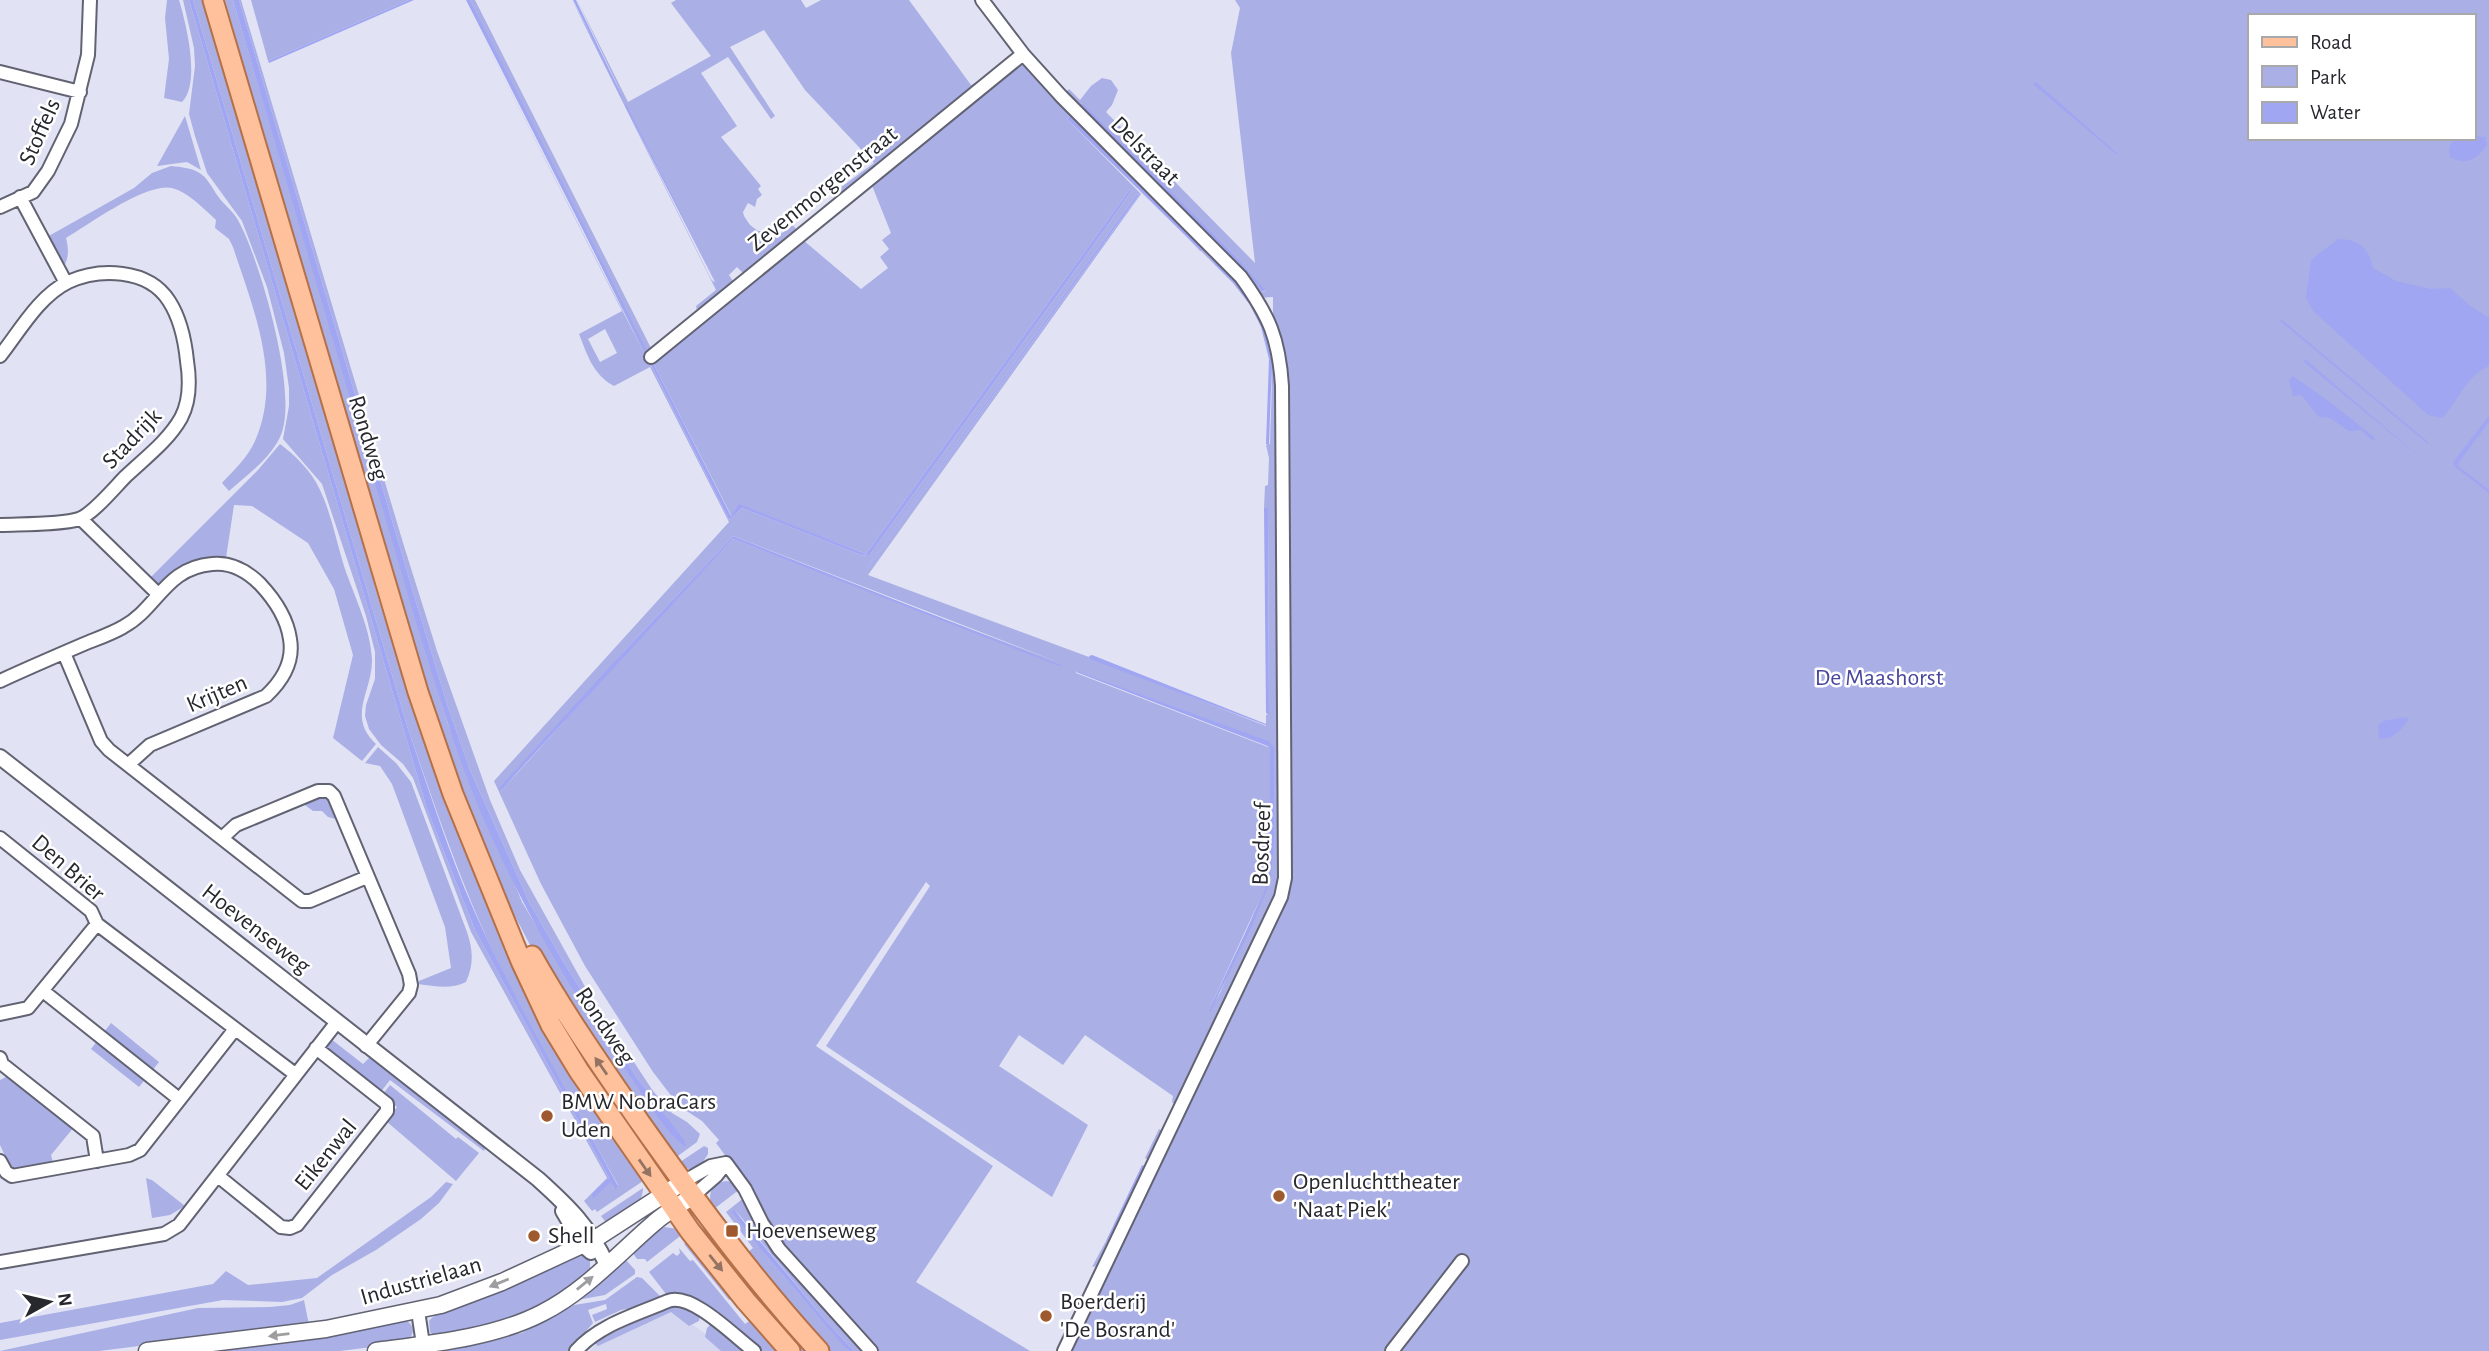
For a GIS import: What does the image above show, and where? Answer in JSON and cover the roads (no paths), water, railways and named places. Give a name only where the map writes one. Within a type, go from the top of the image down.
[{"type":"main road","name":"Rondweg","points":[[213,0],[418,692],[453,794],[521,961],[551,1025],[579,1071],[669,1201],[746,1301],[790,1351]]},
{"type":"main road","name":"Rondweg","points":[[491,886],[575,1029],[743,1262],[819,1351]]},
{"type":"main road","name":"Industrielaan","points":[[147,1351],[311,1331],[418,1311],[502,1282],[589,1242],[688,1189]]},
{"type":"main road","name":"Industrielaan","points":[[376,1351],[424,1348],[509,1328],[542,1313],[564,1300],[607,1265],[656,1221],[669,1201]]},
{"type":"street","name":"Stoffels","points":[[0,207],[33,192],[48,172],[71,124],[91,33],[90,0]]},
{"type":"street","name":"Delstraat","points":[[982,0],[1023,54],[1061,96],[1241,276],[1258,300],[1274,333]]},
{"type":"street","name":"Zevenmorgenstraat","points":[[651,357],[1023,54]]},
{"type":"street","name":"Stoffels","points":[[0,72],[79,92]]},
{"type":"street","points":[[20,197],[66,283]]},
{"type":"street","name":"Stadrijk","points":[[0,356],[44,300],[66,283],[86,276],[127,274],[144,280],[168,298],[177,316],[186,345],[189,378],[189,391],[182,416],[169,435],[81,519]]},
{"type":"street","name":"Bosdreef","points":[[1065,1351],[1281,897],[1286,877],[1282,386],[1280,354],[1274,333]]},
{"type":"street","points":[[0,525],[81,519],[158,594]]},
{"type":"street","name":"Krijten","points":[[0,681],[123,628],[179,575],[191,568],[220,563],[239,569],[254,578],[278,607],[287,624],[291,642],[290,658],[281,680],[266,696],[150,745],[129,764]]},
{"type":"street","points":[[64,653],[101,741],[109,750],[302,901],[310,901],[367,877]]},
{"type":"street","name":"Hoevenseweg","points":[[0,757],[549,1189],[567,1205],[589,1242],[607,1265]]},
{"type":"street","points":[[222,838],[236,824],[318,790],[329,791],[334,796],[409,974],[411,985],[409,993],[366,1046]]},
{"type":"street","name":"Den Brier","points":[[0,838],[91,911],[97,924],[28,1009],[0,1014]]},
{"type":"street","points":[[97,924],[295,1074]]},
{"type":"street","points":[[43,991],[179,1099]]},
{"type":"street","points":[[0,1262],[164,1234],[179,1225],[337,1022]]},
{"type":"street","points":[[0,1161],[6,1172],[12,1176],[129,1156],[140,1150],[235,1028]]},
{"type":"street","name":"Eikenwal","points":[[218,1176],[281,1227],[290,1228],[297,1224],[387,1111],[387,1104],[316,1048]]},
{"type":"street","points":[[0,1058],[2,1064],[93,1136],[97,1161]]},
{"type":"street","points":[[688,1189],[716,1176],[726,1163],[745,1189],[779,1249],[870,1351]]},
{"type":"street","points":[[1392,1351],[1462,1261]]},
{"type":"street","points":[[576,1351],[586,1340],[598,1333],[679,1298],[698,1307],[754,1351]]},
{"type":"street","points":[[418,1311],[424,1348]]},
{"type":"water","points":[[189,0],[193,0],[408,729],[442,830],[471,904],[498,961],[618,1186],[615,1189],[610,1182],[594,1198],[591,1195],[609,1178],[475,930],[427,809]]},
{"type":"water","points":[[233,0],[239,0],[416,602],[470,770],[529,902],[637,1078],[684,1140],[685,1146],[656,1114],[567,979],[511,878],[470,785],[416,622]]},
{"type":"water","points":[[414,0],[269,63],[268,61]]},
{"type":"water","points":[[466,0],[470,0],[646,349],[645,352]]},
{"type":"water","points":[[573,0],[576,0],[623,98],[621,97]]},
{"type":"water","points":[[2036,82],[2119,155],[2033,84]]},
{"type":"water","points":[[1082,103],[1237,257],[1265,290],[1262,292],[1248,273],[1080,105]]},
{"type":"water","points":[[626,104],[715,281],[715,282],[625,106]]},
{"type":"water","points":[[1070,116],[1203,248],[1201,251],[1067,119]]},
{"type":"water","points":[[2475,136],[2485,137],[2487,144],[2476,157],[2461,161],[2450,157],[2454,140],[2475,140]]},
{"type":"water","points":[[1130,189],[1132,190],[1108,225],[869,556],[742,508],[729,520],[651,365],[654,365],[731,516],[739,504],[866,554]]},
{"type":"water","points":[[1137,194],[1139,195],[866,570],[866,568]]},
{"type":"water","points":[[2338,239],[2362,246],[2369,255],[2373,268],[2396,281],[2431,289],[2450,288],[2489,318],[2489,366],[2474,376],[2442,418],[2428,415],[2313,311],[2306,298],[2311,260]]},
{"type":"water","points":[[1216,262],[1243,290],[1257,312],[1268,341],[1272,360],[1269,445],[1266,444],[1269,359],[1261,327],[1250,305],[1214,264]]},
{"type":"water","points":[[2280,321],[2428,442],[2428,444]]},
{"type":"water","points":[[2305,359],[2426,462],[2304,362]]},
{"type":"water","points":[[2293,376],[2375,438],[2373,441],[2361,430],[2349,431],[2330,418],[2319,417],[2301,395],[2293,396],[2289,380]]},
{"type":"water","points":[[2489,416],[2489,422],[2457,465],[2489,490],[2489,493],[2455,467],[2453,462]]},
{"type":"water","points":[[1264,508],[1268,508],[1269,715],[1266,713]]},
{"type":"water","points":[[733,536],[1063,666],[733,539],[500,791],[499,788],[625,650]]},
{"type":"water","points":[[1089,656],[1268,726],[1090,659]]},
{"type":"water","points":[[1077,671],[1269,741],[1274,748],[1274,844],[1270,882],[1253,924],[1210,1012],[1264,893],[1270,871],[1270,747]]},
{"type":"water","points":[[2407,717],[2408,720],[2395,734],[2388,738],[2379,738],[2378,726],[2383,721]]},
{"type":"water","points":[[1142,1165],[1145,1166],[1108,1242],[1106,1241]]},
{"type":"water","points":[[734,1210],[854,1351],[849,1351],[843,1345],[769,1259],[732,1212]]},
{"type":"place","name":"BMW NobraCars Uden","points":[[547,1116]]},
{"type":"place","name":"Openluchttheater 'Naat Piek'","points":[[1279,1196]]},
{"type":"place","name":"Hoevenseweg","points":[[732,1231]]},
{"type":"place","name":"Shell","points":[[534,1236]]},
{"type":"place","name":"Boerderij 'De Bosrand'","points":[[1046,1316]]},
{"type":"park label","name":"De Maashorst","points":[[1879,678]]}]
